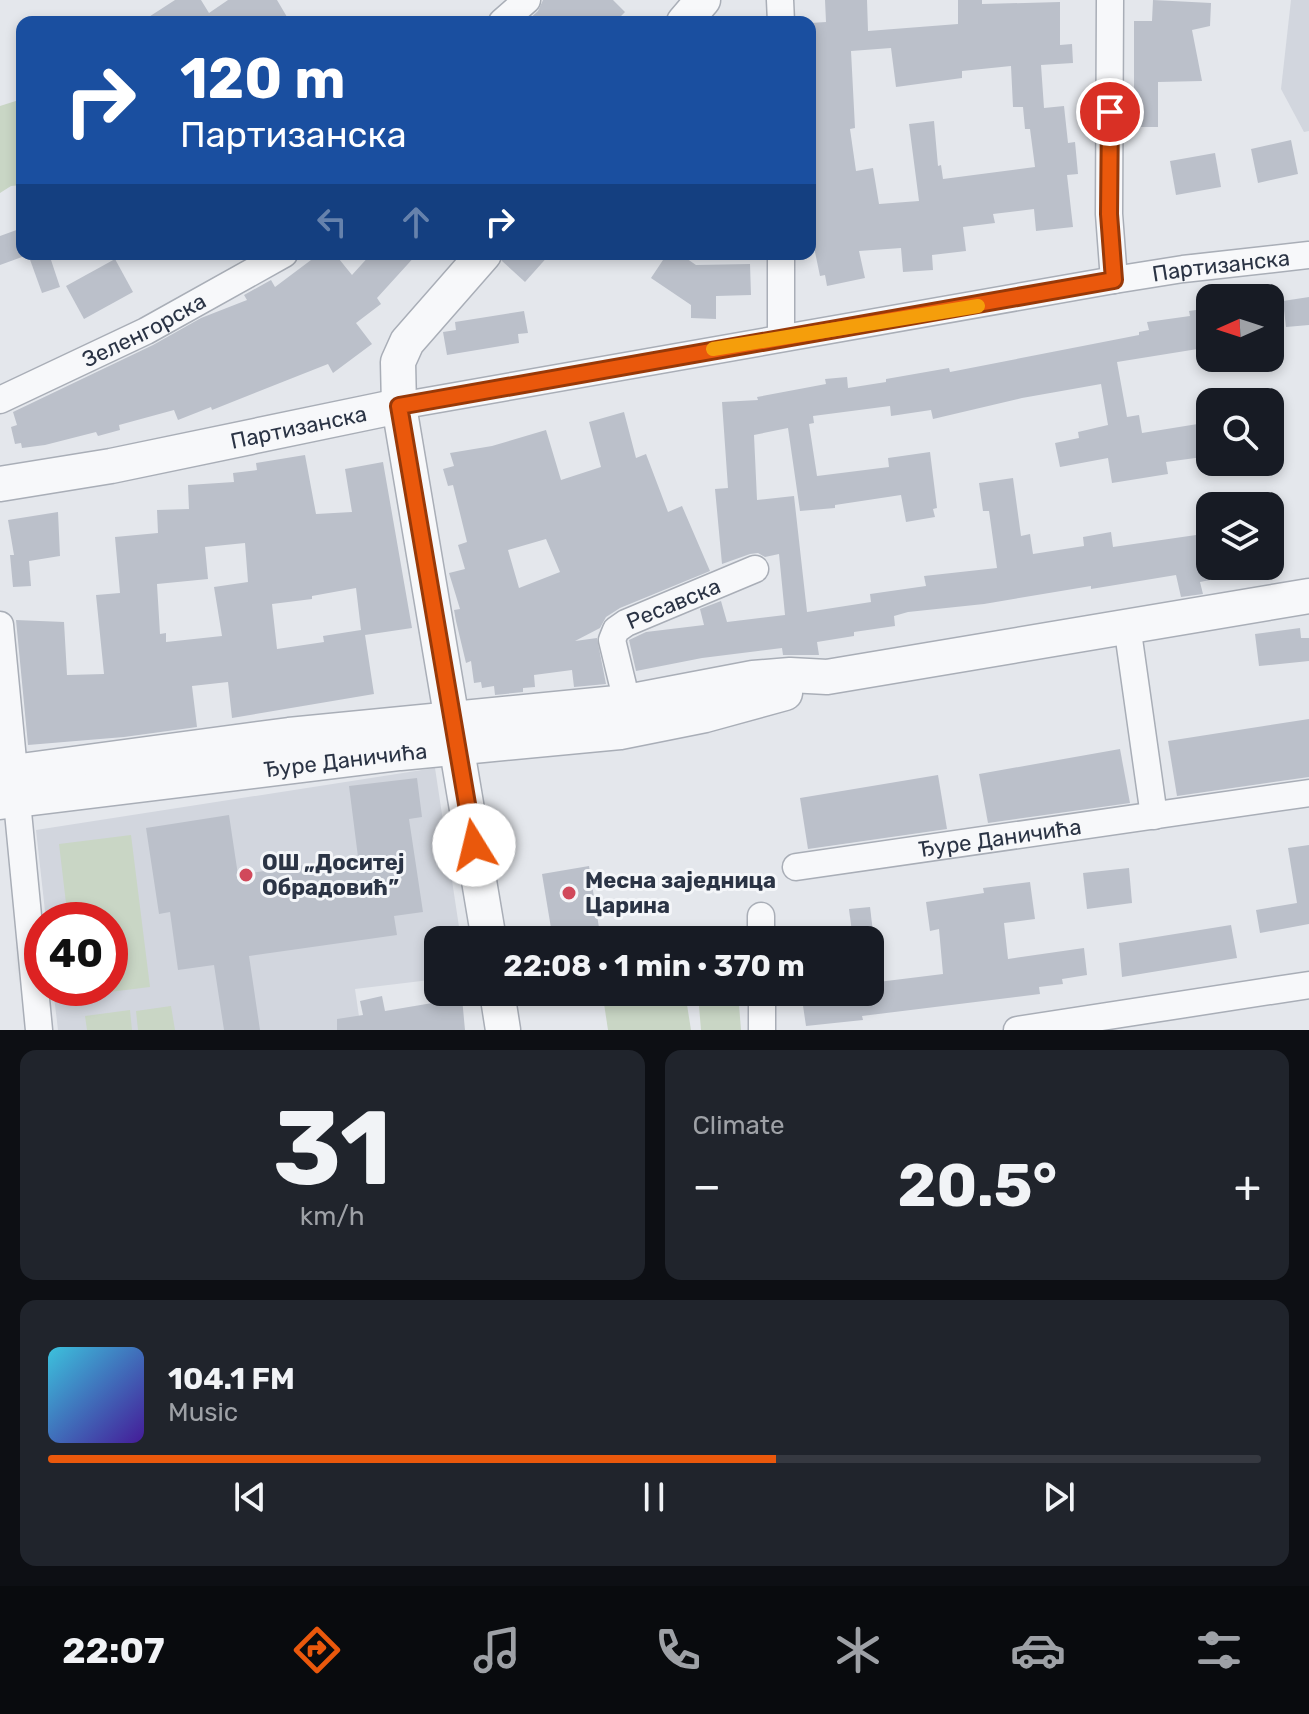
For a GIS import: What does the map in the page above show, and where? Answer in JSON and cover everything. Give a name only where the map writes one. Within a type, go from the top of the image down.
[{"type":"street","points":[[509,16],[527,0]]},
{"type":"street","points":[[689,16],[703,0]]},
{"type":"street","points":[[1110,0],[1109,214],[1114,280]]},
{"type":"street","name":"Партизанска","points":[[0,484],[126,463],[399,406],[781,337],[1183,269],[1309,255]]},
{"type":"street","name":"Зеленгорска","points":[[0,400],[146,331],[273,260]]},
{"type":"street","points":[[479,260],[407,342],[398,362],[399,406],[487,926]]},
{"type":"street","points":[[781,260],[781,337]]},
{"type":"street","name":"Ресавска","points":[[627,702],[612,640],[616,630],[755,569]]},
{"type":"street","name":"Ђуре Даничића","points":[[7,787],[456,733],[753,678],[827,677],[1309,596]]},
{"type":"street","points":[[0,625],[7,787],[39,1030]]},
{"type":"street","points":[[1127,625],[1154,816]]},
{"type":"street","name":"Ђуре Даничића","points":[[456,733],[649,727],[773,696],[827,677]]},
{"type":"street","name":"Ђуре Даничића","points":[[796,867],[1309,793]]},
{"type":"street","points":[[1017,1030],[1309,985]]},
{"type":"street","points":[[499,1006],[503,1030]]},
{"type":"street","points":[[762,1006],[762,1030]]},
{"type":"shaded area","points":[[1291,0],[1309,0],[1309,131],[1304,132],[1281,89]]},
{"type":"shaded area","name":"ОШ „Доситеј Обрадовић”","points":[[435,768],[459,926],[424,926],[424,981],[355,989],[361,1030],[58,1030],[55,1006],[128,1006],[128,902],[44,902],[36,830]]},
{"type":"green space","points":[[16,101],[16,186],[0,193],[0,106]]},
{"type":"green space","points":[[131,835],[150,987],[128,990],[128,902],[66,902],[59,844]]},
{"type":"green space","points":[[171,1006],[175,1030],[138,1030],[136,1011]]},
{"type":"green space","points":[[604,1006],[687,1006],[691,1030],[608,1030]]},
{"type":"green space","points":[[699,1006],[739,1006],[741,1030],[701,1030]]},
{"type":"green space","points":[[130,1010],[132,1030],[87,1030],[85,1016]]},
{"type":"building","points":[[175,0],[201,0],[209,13],[228,0],[277,0],[286,16],[150,16]]},
{"type":"building","points":[[543,0],[613,0],[625,12],[621,16],[533,16]]},
{"type":"building","points":[[825,0],[867,0],[868,31],[958,24],[958,0],[982,0],[982,4],[1060,2],[1060,45],[1072,44],[1073,63],[1041,65],[1044,108],[1064,106],[1068,143],[1075,142],[1078,174],[1067,175],[1073,227],[1036,231],[1034,209],[993,214],[995,223],[963,227],[966,251],[932,255],[933,270],[903,272],[901,248],[859,251],[865,278],[827,286],[825,275],[820,276],[816,257],[816,23],[826,22]],"holes":[[[891,48],[896,87],[962,78],[962,71],[1011,66],[1013,107],[1023,107],[1025,129],[1030,129],[1035,167],[943,179],[941,165],[938,166],[934,121],[909,124],[919,201],[879,204],[873,168],[856,171],[850,129],[855,128],[851,51]]]},
{"type":"building","points":[[1153,0],[1211,3],[1210,26],[1192,30],[1202,81],[1158,82],[1158,127],[1134,127],[1134,21],[1152,21]]},
{"type":"building","points":[[1291,140],[1298,174],[1258,183],[1251,149]]},
{"type":"building","points":[[1215,153],[1221,187],[1176,195],[1170,161]]},
{"type":"building","points":[[16,230],[16,259],[0,265],[0,236]]},
{"type":"building","points":[[30,260],[51,260],[60,287],[42,293]]},
{"type":"building","points":[[116,260],[133,292],[84,319],[66,286]]},
{"type":"building","points":[[311,260],[340,260],[352,275],[366,260],[412,260],[377,298],[381,304],[356,323],[372,344],[333,373],[328,364],[212,410],[211,407],[178,420],[174,410],[119,425],[120,430],[98,436],[96,432],[22,448],[21,443],[15,444],[11,427],[17,425],[13,412],[153,345],[201,318],[247,300],[244,295],[271,280],[275,287]]},
{"type":"building","points":[[502,260],[545,260],[525,282]]},
{"type":"building","points":[[663,260],[689,260],[696,265],[750,264],[751,295],[716,296],[716,319],[691,318],[691,305],[651,278]]},
{"type":"building","points":[[1309,297],[1309,325],[1286,327],[1284,301]]},
{"type":"building","points":[[1196,310],[1196,349],[1117,362],[1127,417],[1139,415],[1142,433],[1196,424],[1196,458],[1166,462],[1168,474],[1112,483],[1108,458],[1060,467],[1055,443],[1079,438],[1078,432],[1108,425],[1101,384],[1022,398],[933,419],[931,410],[891,416],[890,406],[813,416],[814,423],[809,424],[817,476],[889,467],[888,458],[930,452],[937,508],[933,509],[935,517],[906,522],[901,495],[835,505],[835,508],[800,511],[788,428],[754,435],[757,500],[794,496],[807,612],[871,602],[870,594],[926,586],[924,576],[997,568],[989,511],[983,511],[979,483],[1013,478],[1021,536],[1030,534],[1033,554],[1084,546],[1083,537],[1111,532],[1113,547],[1196,535],[1196,580],[1210,580],[1200,582],[1203,594],[1181,597],[1176,575],[1091,589],[1091,586],[984,604],[908,612],[894,616],[895,626],[817,642],[819,655],[783,655],[782,648],[702,658],[636,671],[629,640],[646,632],[704,625],[700,609],[721,601],[727,622],[785,615],[779,554],[765,557],[758,553],[750,554],[722,564],[715,489],[728,488],[722,402],[758,400],[757,397],[826,384],[825,379],[847,377],[848,388],[949,368],[950,372],[1139,335],[1139,332],[1149,330],[1147,322],[1190,316],[1189,311]]},
{"type":"building","points":[[524,311],[528,333],[518,334],[519,343],[447,355],[443,332],[456,330],[455,322]]},
{"type":"building","points":[[624,412],[636,458],[646,454],[668,512],[682,506],[710,571],[620,608],[606,617],[600,628],[575,641],[597,638],[606,684],[574,687],[572,670],[534,675],[535,687],[523,688],[523,692],[495,695],[494,686],[482,688],[481,682],[474,683],[471,661],[466,663],[456,621],[454,610],[460,609],[449,573],[465,569],[458,545],[467,542],[453,485],[448,486],[443,469],[454,466],[450,453],[492,446],[546,430],[561,480],[601,467],[589,422]],"holes":[[[546,539],[560,572],[519,588],[508,550]]]},
{"type":"building","points":[[305,455],[316,514],[352,512],[345,469],[383,462],[412,628],[365,635],[374,694],[232,718],[228,682],[192,686],[197,727],[28,745],[16,620],[64,622],[67,675],[104,674],[96,595],[120,593],[115,537],[158,533],[157,510],[189,509],[188,485],[234,482],[233,473],[257,470],[256,463]],"holes":[[[245,543],[248,582],[214,587],[222,636],[166,642],[166,633],[160,634],[157,584],[208,579],[205,547]],[[356,588],[361,630],[323,636],[324,642],[277,649],[272,604],[312,599],[312,596]]]},
{"type":"building","points":[[58,512],[60,556],[29,561],[31,586],[13,587],[10,555],[14,555],[8,520]]},
{"type":"building","points":[[1300,628],[1301,638],[1309,638],[1309,661],[1259,666],[1255,634]]},
{"type":"building","points":[[1309,719],[1309,777],[1177,796],[1168,741]]},
{"type":"building","points":[[1120,749],[1130,803],[988,823],[979,774]]},
{"type":"building","points":[[938,775],[947,829],[808,849],[800,798]]},
{"type":"building","points":[[417,778],[422,817],[409,819],[423,912],[394,916],[397,935],[249,956],[260,1030],[224,1030],[214,965],[178,970],[170,912],[159,914],[146,828],[229,815],[238,875],[358,857],[349,786]]},
{"type":"building","points":[[1309,845],[1309,924],[1260,933],[1256,910],[1297,903],[1288,848]]},
{"type":"building","name":"Месна заједница Царина","points":[[589,866],[599,926],[551,926],[542,874]]},
{"type":"building","points":[[1129,868],[1132,903],[1087,909],[1083,873]]},
{"type":"building","points":[[1030,882],[1035,919],[1004,923],[1008,959],[1084,948],[1087,975],[1062,979],[1063,984],[1039,987],[1040,994],[806,1026],[803,1006],[884,1006],[884,981],[943,974],[939,929],[930,931],[926,902],[984,893],[983,888]]},
{"type":"building","points":[[870,907],[872,926],[851,926],[849,909]]},
{"type":"building","points":[[1231,925],[1237,958],[1122,977],[1119,943]]},
{"type":"building","points":[[382,996],[385,1011],[424,1004],[463,1006],[465,1030],[337,1030],[337,1019],[363,1015],[360,1001]]},
{"type":"slow traffic","points":[[713,349],[978,306]]},
{"type":"place","name":"ОШ „Доситеј Обрадовић”","points":[[246,875]]},
{"type":"place","name":"Месна заједница Царина","points":[[569,893]]},
{"type":"route","points":[[474,845],[399,406],[1114,280],[1109,214],[1110,112]]}]
